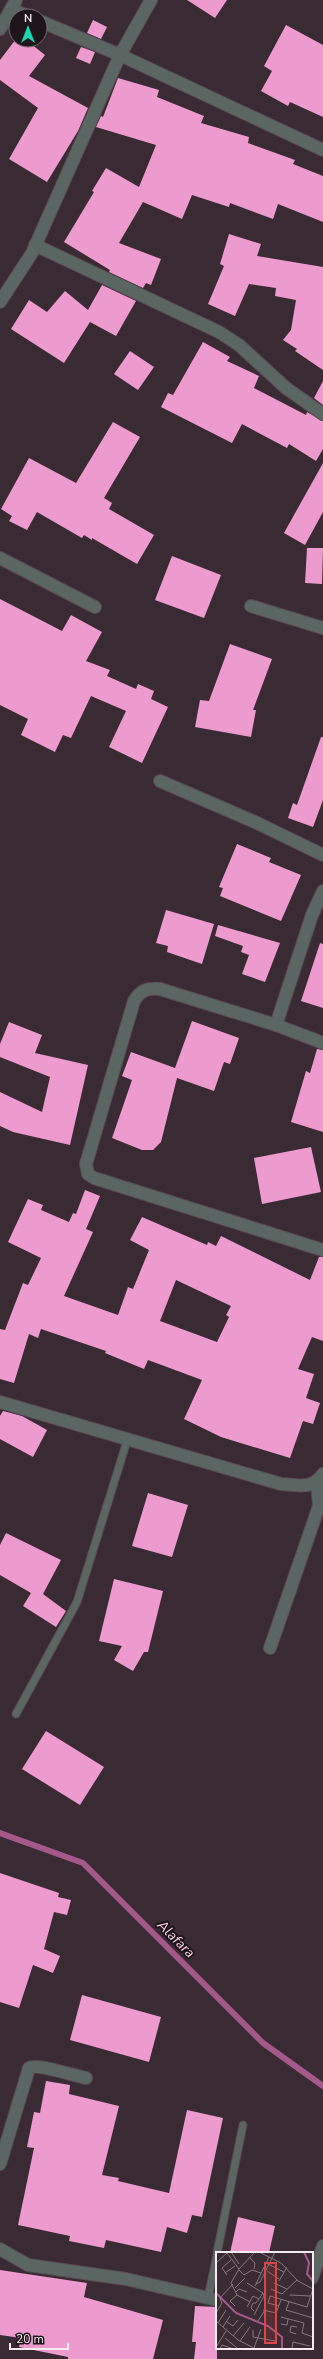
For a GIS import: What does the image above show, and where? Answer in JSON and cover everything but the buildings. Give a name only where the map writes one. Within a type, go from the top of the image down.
[{"type":"street","points":[[0,302],[35,245],[120,55],[151,0]]},
{"type":"street","points":[[0,29],[14,5]]},
{"type":"street","points":[[48,24],[120,55],[323,150]]},
{"type":"street","points":[[35,245],[219,332],[239,345],[286,388],[323,414]]},
{"type":"street","points":[[0,558],[95,607]]},
{"type":"street","points":[[251,606],[323,628]]},
{"type":"street","points":[[160,781],[256,822],[323,855]]},
{"type":"street","points":[[276,1025],[312,915],[323,890]]},
{"type":"street","points":[[323,1043],[276,1025],[160,989],[149,988],[140,991],[134,1001],[88,1154],[87,1170],[94,1178],[323,1250]]},
{"type":"street","points":[[0,1402],[127,1441],[282,1484],[307,1485],[320,1478]]},
{"type":"street","points":[[270,1648],[319,1506],[320,1478]]},
{"type":"street","points":[[0,2164],[29,2068],[32,2066],[86,2078]]},
{"type":"street","points":[[313,2275],[323,2246]]},
{"type":"street","points":[[0,2249],[28,2265],[126,2279],[213,2299]]},
{"type":"lane","points":[[16,1714],[77,1602],[127,1441]]},
{"type":"lane","points":[[217,2252],[243,2125]]},
{"type":"lane","points":[[213,2299],[216,2265]]},
{"type":"waterway","name":"Alafara","points":[[0,1833],[83,1863],[263,2043],[323,2086]]}]
